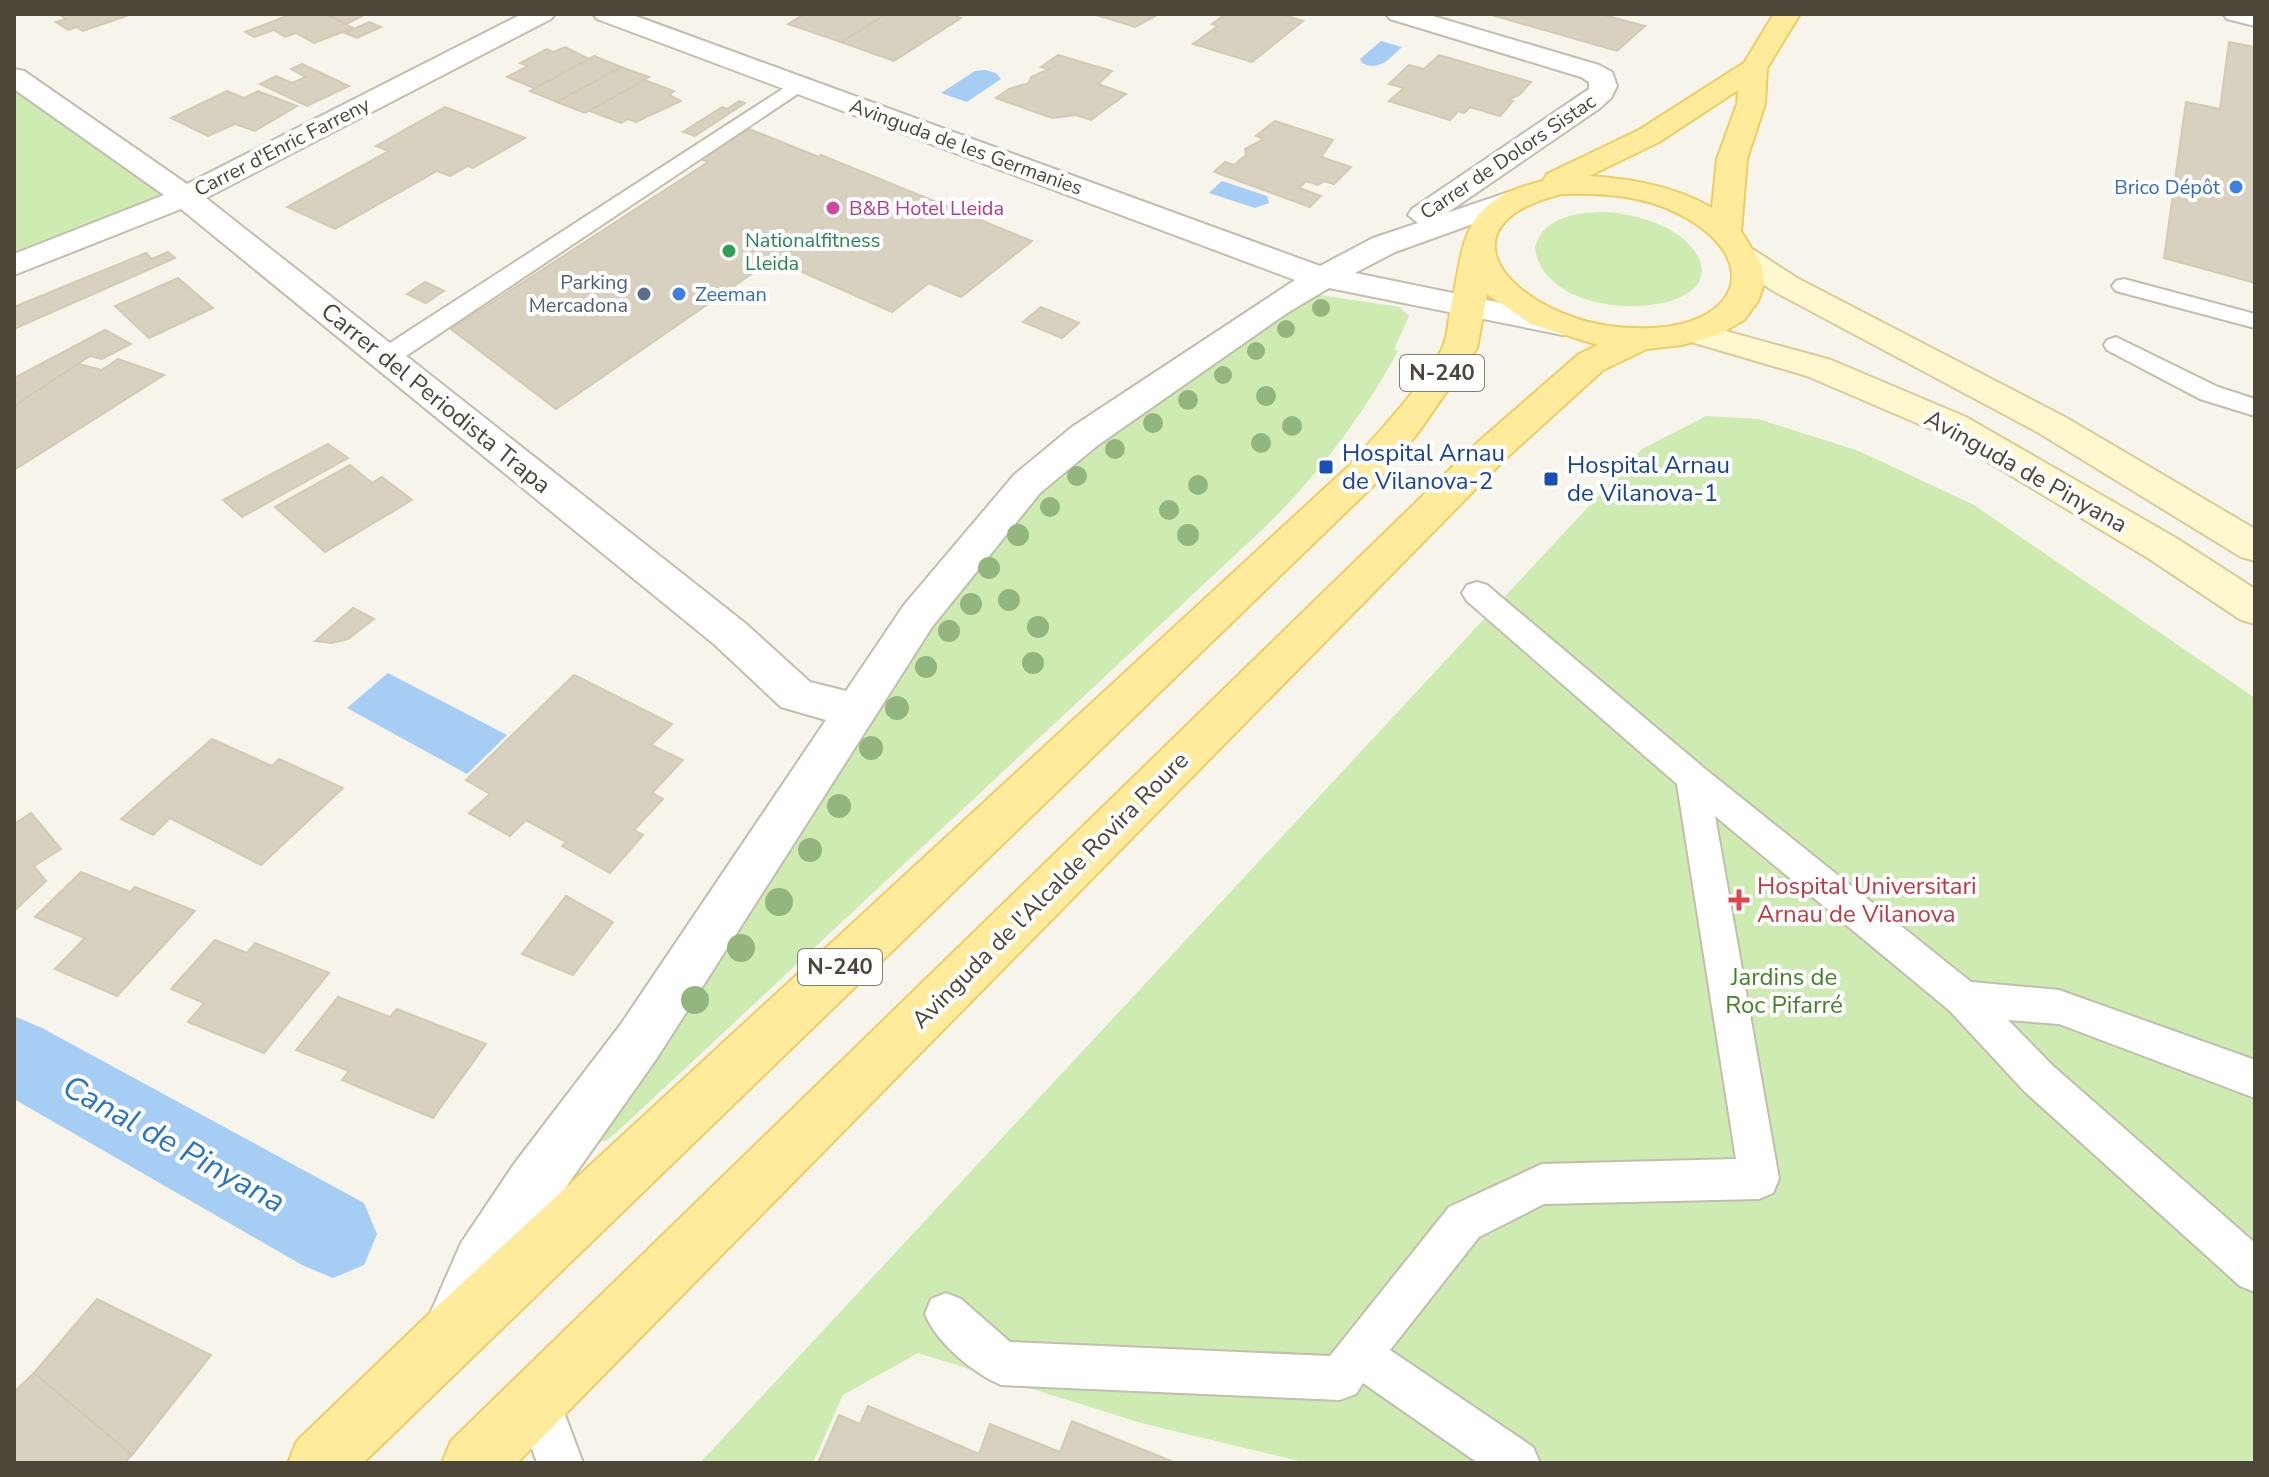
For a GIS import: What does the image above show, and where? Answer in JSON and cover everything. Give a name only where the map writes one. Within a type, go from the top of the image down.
[{"type":"main road","name":"N-240","points":[[319,1463],[452,1333],[1363,474],[1404,426],[1460,348],[1466,305],[1485,223],[1521,196],[1649,136],[1754,68],[1787,14]]},
{"type":"main road","name":"N-240","points":[[1479,251],[1489,275],[1505,292],[1526,308],[1563,325],[1603,335],[1642,338],[1693,332],[1720,321],[1738,306],[1747,287],[1747,267],[1734,245],[1732,159],[1751,104],[1754,68]]},
{"type":"main road","points":[[1521,196],[1577,185],[1627,188],[1674,202],[1702,216],[1734,245]]},
{"type":"main road","name":"Avinguda de l'Alcalde Rovira Roure","points":[[473,1463],[1490,452],[1591,362],[1642,338]]},
{"type":"street","name":"Carrer d'Enric Farreny","points":[[14,265],[185,197],[542,14]]},
{"type":"street","name":"Avinguda de les Germanies","points":[[606,14],[1300,272],[1563,325]]},
{"type":"street","name":"Carrer de Dolors Sistac","points":[[1384,245],[1590,102],[1603,92],[1604,86],[1602,78],[1590,71],[1399,14]]},
{"type":"street","points":[[2236,14],[2255,18]]},
{"type":"street","name":"Carrer del Periodista Trapa","points":[[14,77],[185,197],[730,634],[796,695],[857,711]]},
{"type":"street","points":[[452,1333],[481,1263],[534,1184],[639,1041],[918,616],[1027,484],[1097,427],[1275,306],[1326,276],[1384,245],[1521,196]]},
{"type":"street","name":"Avinguda de Pinyana","points":[[1734,245],[1786,285],[2052,425],[2255,547]]},
{"type":"street","name":"Avinguda de Pinyana","points":[[1693,332],[1819,368],[1953,425],[2162,548],[2255,609]]},
{"type":"lane","points":[[385,358],[798,85]]},
{"type":"lane","points":[[2124,286],[2255,321]]},
{"type":"lane","points":[[2116,345],[2209,393],[2255,408]]},
{"type":"lane","points":[[1477,593],[1692,778],[1963,999],[2039,1079],[2255,1271]]},
{"type":"lane","points":[[946,1314],[1001,1363],[1340,1378],[1464,1222],[1542,1184],[1759,1179],[1692,778]]},
{"type":"lane","points":[[1963,999],[2059,1007],[2255,1079]]},
{"type":"lane","points":[[1360,1355],[1517,1463]]},
{"type":"lane","points":[[537,1399],[560,1463]]},
{"type":"green space","points":[[14,85],[168,193],[14,252]]},
{"type":"green space","points":[[1611,212],[1656,223],[1685,241],[1693,249],[1702,272],[1692,290],[1668,302],[1637,306],[1602,303],[1571,293],[1546,274],[1535,247],[1547,228],[1555,221],[1577,214]]},
{"type":"green space","points":[[1312,294],[1400,307],[1409,316],[1394,349],[1398,351],[1384,375],[1354,422],[1304,486],[1265,527],[617,1132],[606,1141],[598,1141],[948,601],[1034,488]]},
{"type":"green space","name":"Jardins de Roc Pifarré","points":[[1706,416],[1758,419],[1859,451],[1974,505],[2255,698],[2255,1463],[1307,1463],[1141,1423],[918,1353],[843,1395],[813,1463],[700,1463],[1642,449]]},
{"type":"water","points":[[1381,41],[1402,47],[1379,65],[1362,63],[1360,59]]},
{"type":"water","points":[[975,71],[996,73],[1001,79],[967,102],[941,93]]},
{"type":"water","points":[[1222,181],[1267,196],[1269,203],[1255,208],[1209,193]]},
{"type":"water","points":[[388,673],[507,735],[467,774],[347,708]]},
{"type":"building","points":[[59,14],[143,14],[129,15],[83,31],[76,27],[68,30],[56,22],[66,19]]},
{"type":"building","points":[[292,14],[326,14],[353,28],[314,43],[296,33],[285,37],[274,30],[254,37],[245,32]]},
{"type":"building","points":[[366,14],[346,24],[331,16]]},
{"type":"building","points":[[805,14],[887,14],[841,42],[788,24]]},
{"type":"building","points":[[887,14],[948,14],[961,18],[894,61],[841,42]]},
{"type":"building","points":[[1093,14],[1159,14],[1135,27]]},
{"type":"building","points":[[1226,14],[1280,14],[1303,21],[1252,62],[1193,44],[1218,26],[1212,24]]},
{"type":"building","points":[[1488,14],[1600,14],[1645,26],[1617,51]]},
{"type":"building","points":[[369,22],[381,27],[357,38],[345,33]]},
{"type":"building","points":[[2229,42],[2255,47],[2255,283],[2164,258],[2186,102],[2220,109]]},
{"type":"building","points":[[565,47],[589,59],[534,88],[507,77],[528,66],[520,63],[547,49],[553,52]]},
{"type":"building","points":[[1058,55],[1112,71],[1098,84],[1126,94],[1091,120],[1076,115],[1052,118],[996,98],[1009,89],[1029,83],[1031,77],[1049,69],[1041,67]]},
{"type":"building","points":[[1439,55],[1531,82],[1519,95],[1508,100],[1513,101],[1500,116],[1470,107],[1464,113],[1458,111],[1450,120],[1389,101],[1404,88],[1389,84],[1409,65],[1424,69]]},
{"type":"building","points":[[594,56],[621,67],[557,102],[530,91]]},
{"type":"building","points":[[302,64],[349,86],[307,106],[260,84],[276,76],[292,83],[306,77],[291,69]]},
{"type":"building","points":[[621,67],[649,77],[585,113],[557,102]]},
{"type":"building","points":[[644,80],[674,91],[669,95],[681,101],[636,122],[628,119],[621,123],[590,111]]},
{"type":"building","points":[[227,91],[244,98],[258,91],[297,106],[255,131],[235,124],[208,136],[171,118]]},
{"type":"building","points":[[739,101],[745,103],[695,136],[683,132],[722,107],[727,109]]},
{"type":"building","points":[[445,107],[525,138],[473,168],[468,166],[450,176],[437,171],[335,229],[287,207],[389,151],[376,146]]},
{"type":"building","points":[[1275,121],[1333,140],[1321,157],[1351,167],[1334,184],[1324,181],[1318,185],[1306,181],[1299,188],[1321,196],[1310,207],[1214,172],[1225,162],[1234,165],[1246,155],[1245,149],[1264,139],[1256,136]]},
{"type":"building","points":[[749,129],[1032,241],[961,297],[929,283],[892,312],[773,259],[556,409],[451,329],[708,162],[701,159]]},
{"type":"building","points":[[168,252],[175,258],[14,329],[14,307],[146,253],[152,259]]},
{"type":"building","points":[[178,278],[213,308],[149,338],[115,306]]},
{"type":"building","points":[[425,282],[444,291],[426,303],[407,294]]},
{"type":"building","points":[[1041,307],[1079,323],[1062,338],[1023,322]]},
{"type":"building","points":[[105,330],[131,344],[102,359],[90,356],[14,406],[14,378]]},
{"type":"building","points":[[118,359],[164,375],[14,470],[14,406],[78,364],[102,370]]},
{"type":"building","points":[[328,444],[348,458],[242,517],[223,500]]},
{"type":"building","points":[[350,465],[372,483],[382,477],[412,500],[325,552],[275,507]]},
{"type":"building","points":[[353,608],[374,619],[348,639],[332,643],[315,641]]},
{"type":"building","points":[[574,675],[672,724],[651,745],[683,760],[652,793],[663,799],[634,830],[643,835],[610,873],[562,846],[566,842],[526,820],[510,836],[469,813],[490,794],[466,780]]},
{"type":"building","points":[[212,739],[272,766],[279,759],[343,788],[261,865],[170,818],[153,835],[121,819]]},
{"type":"building","points":[[31,813],[61,849],[34,866],[46,881],[14,911],[14,824]]},
{"type":"building","points":[[81,872],[130,892],[135,887],[195,911],[117,996],[55,969],[85,938],[35,917]]},
{"type":"building","points":[[566,896],[613,922],[573,975],[522,954]]},
{"type":"building","points":[[215,940],[247,953],[255,943],[329,973],[264,1053],[188,1022],[204,1003],[171,989]]},
{"type":"building","points":[[338,997],[390,1017],[397,1009],[486,1044],[433,1118],[342,1080],[349,1071],[296,1050]]},
{"type":"building","points":[[97,1299],[211,1355],[132,1455],[34,1373]]},
{"type":"building","points":[[34,1373],[132,1455],[124,1463],[14,1463],[14,1392]]},
{"type":"building","points":[[868,1406],[979,1454],[990,1424],[1060,1452],[1072,1421],[1176,1463],[818,1463],[839,1415],[860,1424]]},
{"type":"waterway","name":"Canal de Pinyana","points":[[14,1055],[333,1234]]},
{"type":"place","name":"Brico Dépôt","points":[[2236,187]]},
{"type":"place","name":"B&B Hotel Lleida","points":[[833,208]]},
{"type":"place","name":"Nationalfitness Lleida","points":[[729,251]]},
{"type":"place","name":"Parking Mercadona","points":[[644,294]]},
{"type":"place","name":"Zeeman","points":[[679,294]]},
{"type":"place","name":"Hospital Arnau de Vilanova-2","points":[[1326,467]]},
{"type":"place","name":"Hospital Arnau de Vilanova-1","points":[[1551,479]]},
{"type":"place","name":"Hospital Universitari Arnau de Vilanova","points":[[1739,900]]}]
